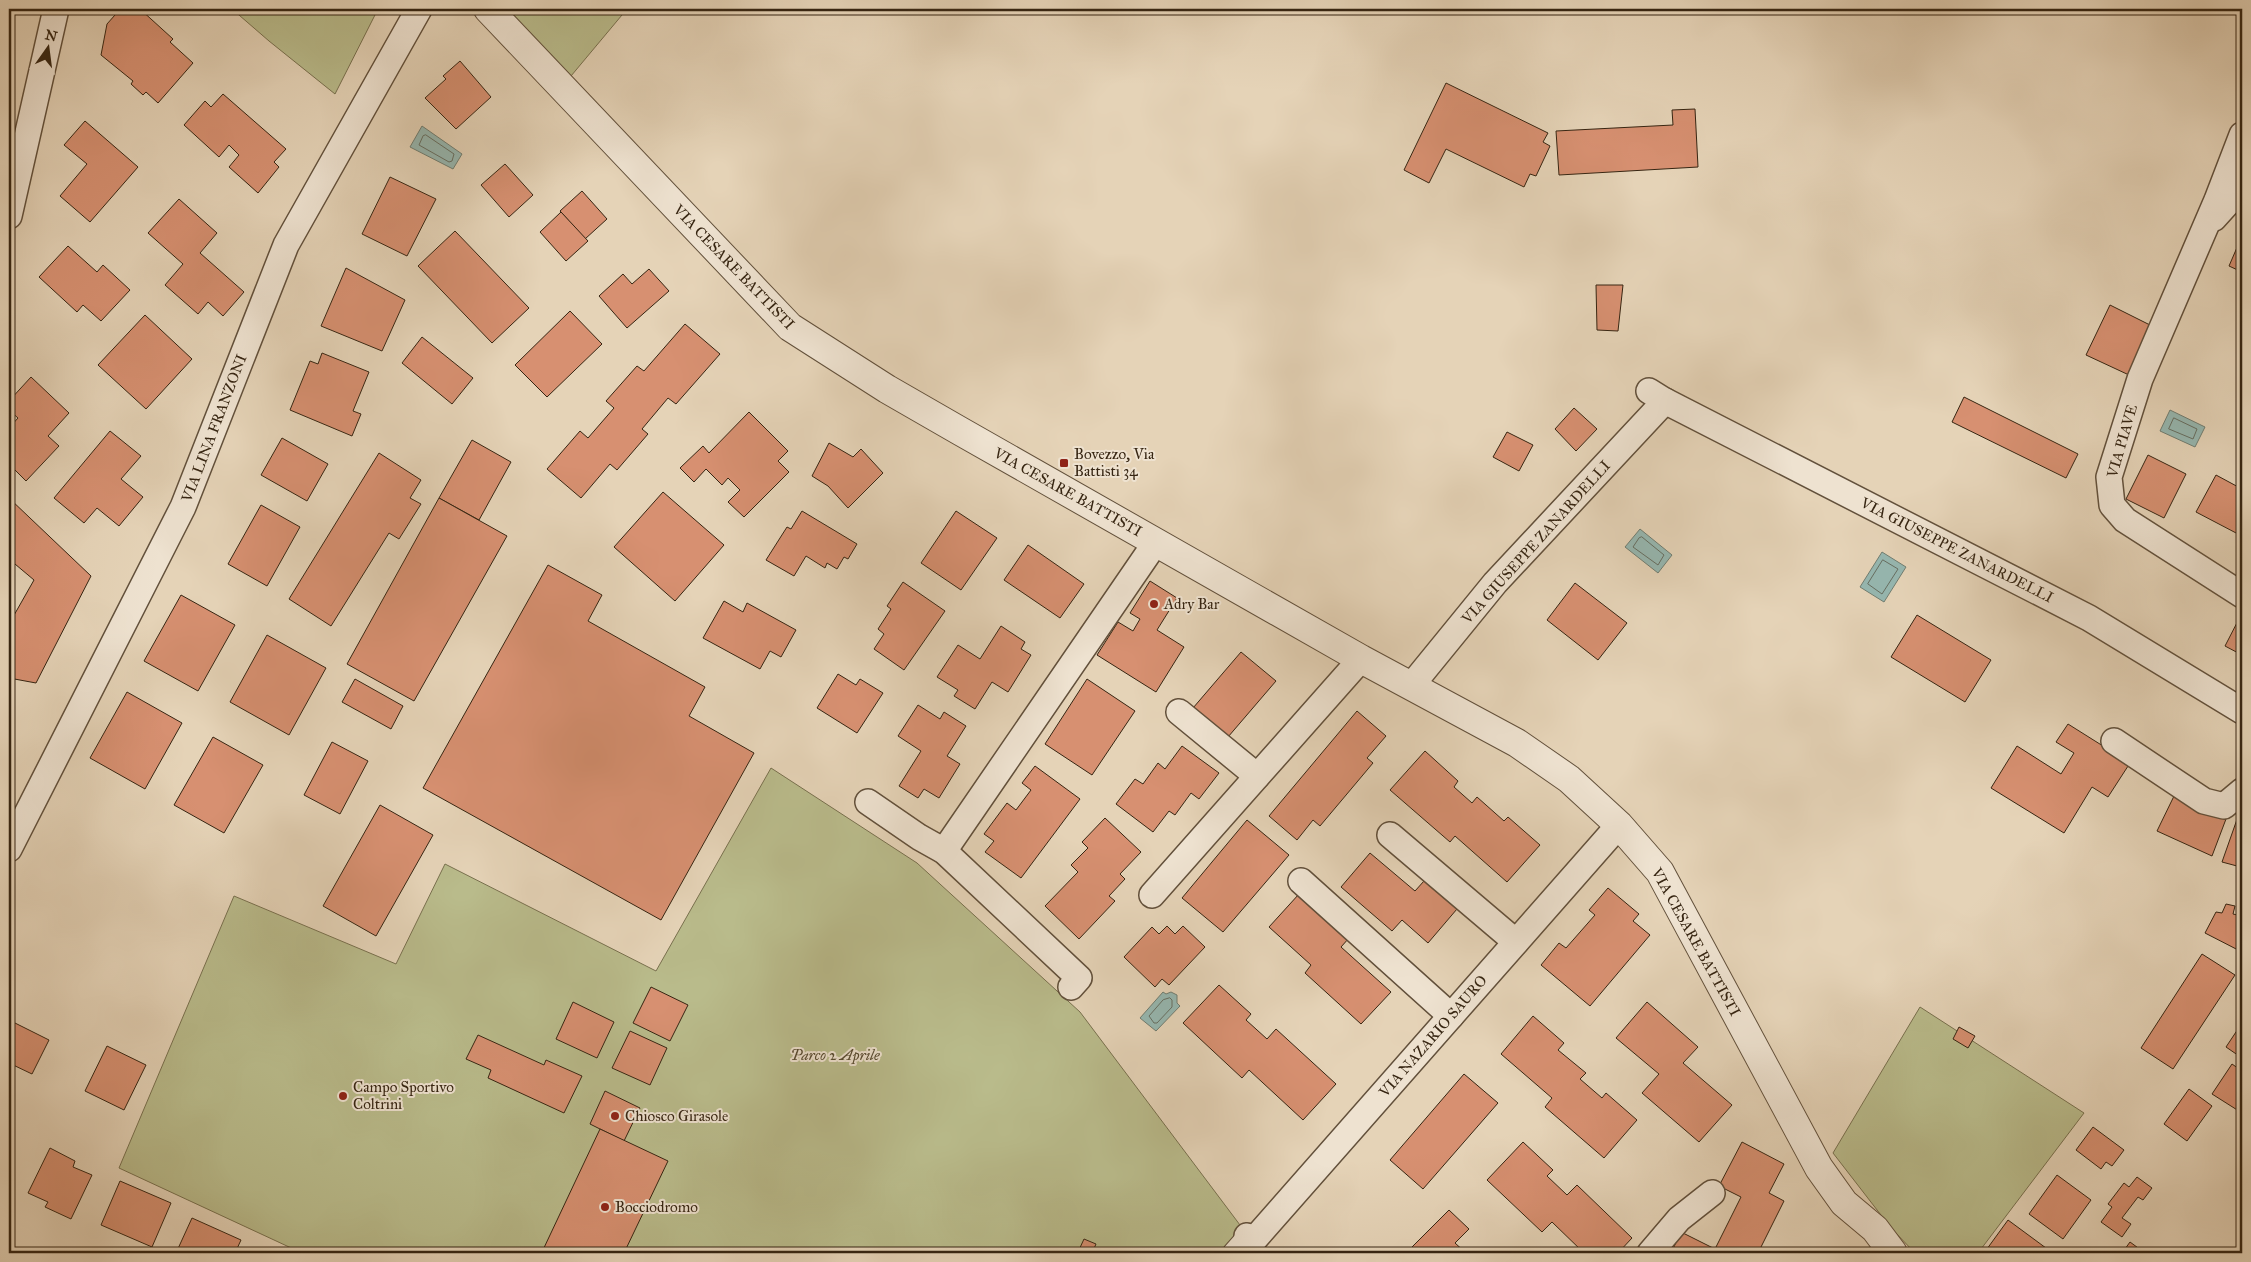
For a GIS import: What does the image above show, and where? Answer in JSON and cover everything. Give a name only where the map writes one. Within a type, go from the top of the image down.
[{"type":"street","points":[[9,216],[56,9]]},
{"type":"street","name":"VIA LINA FRANZONI","points":[[9,848],[183,507],[286,245],[419,9]]},
{"type":"street","name":"VIA CESARE BATTISTI","points":[[488,9],[790,327],[887,389],[1361,659],[1517,743],[1569,778],[1619,825],[1660,872],[1790,1117],[1819,1168],[1844,1203],[1853,1224],[1872,1253]]},
{"type":"street","name":"VIA PIAVE","points":[[2242,135],[2140,379],[2109,477],[2112,505],[2125,520],[2242,595]]},
{"type":"street","name":"VIA PIAVE","points":[[2202,232],[2233,197],[2242,195]]},
{"type":"street","name":"VIA GIUSEPPE ZANARDELLI","points":[[1411,686],[1495,583],[1657,396],[2089,618],[2242,711]]},
{"type":"street","name":"VIA CESARE BATTISTI","points":[[944,851],[1156,542]]},
{"type":"street","points":[[1152,895],[1361,659]]},
{"type":"street","points":[[1179,712],[1257,776]]},
{"type":"street","points":[[2114,741],[2204,801],[2224,806],[2242,791]]},
{"type":"street","points":[[868,802],[919,837],[944,851],[1079,978],[1071,987]]},
{"type":"street","name":"VIA NAZARIO SAURO","points":[[1239,1245],[1253,1241],[1619,825]]},
{"type":"street","points":[[1390,835],[1516,942]]},
{"type":"street","points":[[1301,881],[1451,1016]]},
{"type":"street","points":[[1650,1253],[1679,1219],[1712,1193]]},
{"type":"street","name":"VIA CESARE BATTISTI","points":[[1844,1203],[1875,1229],[1893,1253]]},
{"type":"green space","points":[[232,9],[378,9],[335,94]]},
{"type":"green space","points":[[503,9],[627,9],[571,76]]},
{"type":"green space","name":"Parco 2 Aprile","points":[[771,768],[917,863],[1080,1012],[1246,1233],[1228,1253],[302,1253],[119,1168],[234,896],[396,964],[445,864],[656,971]]},
{"type":"green space","points":[[1920,1007],[2084,1113],[1978,1253],[1915,1253],[1891,1228],[1833,1153]]},
{"type":"water","points":[[422,126],[462,154],[453,169],[410,147]]},
{"type":"water","points":[[2170,410],[2205,427],[2195,447],[2160,431]]},
{"type":"water","points":[[1640,529],[1672,555],[1658,573],[1625,547]]},
{"type":"water","points":[[1882,552],[1906,567],[1884,602],[1860,587]]},
{"type":"water","points":[[1163,992],[1166,994],[1171,992],[1177,995],[1177,1003],[1180,1006],[1156,1031],[1140,1018]]},
{"type":"building","points":[[113,9],[134,9],[138,12],[140,9],[173,39],[170,42],[193,63],[158,103],[146,92],[143,95],[131,84],[133,81],[101,55],[107,24],[115,15],[111,11]]},
{"type":"building","points":[[460,61],[491,97],[456,129],[425,98],[446,79],[443,76]]},
{"type":"building","points":[[1446,83],[1548,133],[1543,142],[1550,146],[1536,176],[1530,174],[1524,187],[1446,149],[1429,183],[1404,170]]},
{"type":"building","points":[[223,94],[286,149],[274,162],[279,167],[258,193],[229,167],[239,155],[229,145],[219,157],[184,125],[205,101],[211,107]]},
{"type":"building","points":[[1695,109],[1698,167],[1559,175],[1556,131],[1673,125],[1672,110]]},
{"type":"building","points":[[85,121],[138,167],[90,222],[60,196],[87,164],[64,145]]},
{"type":"building","points":[[505,164],[533,195],[509,217],[481,185]]},
{"type":"building","points":[[390,177],[436,199],[407,256],[362,234]]},
{"type":"building","points":[[582,191],[607,219],[585,239],[560,211]]},
{"type":"building","points":[[179,199],[217,233],[200,253],[244,292],[223,316],[208,302],[198,314],[165,285],[183,264],[148,233]]},
{"type":"building","points":[[561,212],[588,241],[566,261],[540,232]]},
{"type":"building","points":[[455,231],[529,308],[492,343],[418,266]]},
{"type":"building","points":[[2242,236],[2242,272],[2229,266]]},
{"type":"building","points":[[68,246],[97,272],[103,265],[130,290],[101,321],[83,305],[77,312],[39,277]]},
{"type":"building","points":[[346,268],[405,300],[382,351],[321,326]]},
{"type":"building","points":[[649,269],[669,291],[627,328],[599,296],[623,274],[632,284]]},
{"type":"building","points":[[1596,285],[1623,285],[1618,331],[1597,330]]},
{"type":"building","points":[[2110,305],[2152,326],[2129,375],[2086,355]]},
{"type":"building","points":[[570,311],[602,344],[547,397],[515,365]]},
{"type":"building","points":[[145,315],[192,359],[146,409],[98,365]]},
{"type":"building","points":[[685,324],[720,354],[676,404],[668,398],[642,429],[648,434],[617,470],[610,464],[581,498],[547,469],[580,431],[588,438],[614,408],[606,401],[637,366],[644,371]]},
{"type":"building","points":[[422,337],[473,378],[452,404],[402,363]]},
{"type":"building","points":[[322,353],[369,372],[353,411],[361,414],[352,436],[290,410],[310,361],[318,364]]},
{"type":"building","points":[[31,377],[69,413],[48,436],[59,446],[26,481],[9,464],[9,428],[18,418],[9,410],[9,401]]},
{"type":"building","points":[[1964,397],[2078,454],[2066,478],[1952,422]]},
{"type":"building","points":[[1574,408],[1597,429],[1576,451],[1555,429]]},
{"type":"building","points":[[749,412],[788,451],[778,461],[789,472],[744,517],[728,502],[740,490],[728,478],[722,485],[706,469],[694,482],[680,468],[703,446],[709,453]]},
{"type":"building","points":[[110,431],[141,456],[121,479],[143,497],[119,526],[97,508],[84,523],[54,498]]},
{"type":"building","points":[[1507,432],[1533,445],[1519,471],[1493,457]]},
{"type":"building","points":[[282,438],[328,464],[307,501],[261,475]]},
{"type":"building","points":[[472,440],[511,462],[479,520],[439,498]]},
{"type":"building","points":[[829,443],[853,457],[861,449],[883,473],[848,508],[828,486],[812,476]]},
{"type":"building","points":[[379,453],[421,480],[410,498],[421,504],[399,539],[389,533],[331,626],[289,599]]},
{"type":"building","points":[[2148,455],[2186,474],[2164,518],[2126,499]]},
{"type":"building","points":[[2216,475],[2242,489],[2242,527],[2238,534],[2196,512]]},
{"type":"building","points":[[663,492],[724,545],[675,601],[614,547]]},
{"type":"building","points":[[9,498],[91,576],[36,683],[9,678],[9,624],[34,580],[9,559]]},
{"type":"building","points":[[439,498],[507,536],[414,701],[347,664]]},
{"type":"building","points":[[261,505],[300,527],[267,586],[228,564]]},
{"type":"building","points":[[802,511],[857,544],[848,559],[844,557],[837,569],[827,563],[825,568],[806,556],[794,576],[766,560],[787,527],[791,529]]},
{"type":"building","points":[[956,511],[997,538],[961,590],[921,563]]},
{"type":"building","points":[[1028,545],[1084,584],[1060,618],[1004,580]]},
{"type":"building","points":[[548,565],[602,595],[588,621],[705,687],[689,716],[754,753],[661,920],[423,788]]},
{"type":"building","points":[[1150,581],[1177,598],[1157,630],[1184,647],[1156,692],[1097,655],[1118,622],[1133,631],[1140,619],[1130,613]]},
{"type":"building","points":[[903,582],[945,611],[904,670],[874,649],[884,634],[878,629],[891,609],[887,606]]},
{"type":"building","points":[[1575,583],[1627,623],[1598,660],[1547,620]]},
{"type":"building","points":[[181,595],[235,625],[198,691],[144,661]]},
{"type":"building","points":[[724,601],[743,612],[747,603],[796,630],[781,657],[770,651],[760,669],[703,638]]},
{"type":"building","points":[[2242,613],[2242,655],[2225,646]]},
{"type":"building","points":[[1917,615],[1991,660],[1965,702],[1891,657]]},
{"type":"building","points":[[1001,626],[1025,642],[1021,649],[1031,655],[1008,692],[992,682],[975,709],[954,696],[958,690],[937,677],[958,645],[980,659]]},
{"type":"building","points":[[267,635],[326,668],[289,735],[230,702]]},
{"type":"building","points":[[1241,652],[1276,681],[1228,737],[1193,708]]},
{"type":"building","points":[[838,674],[856,685],[860,679],[883,693],[857,733],[817,708]]},
{"type":"building","points":[[355,679],[403,706],[391,729],[342,702]]},
{"type":"building","points":[[1087,679],[1135,711],[1092,775],[1045,744]]},
{"type":"building","points":[[127,692],[182,723],[145,789],[90,758]]},
{"type":"building","points":[[918,705],[940,719],[944,712],[966,726],[947,756],[960,764],[939,798],[924,789],[918,798],[899,786],[921,751],[898,736]]},
{"type":"building","points":[[1357,711],[1386,736],[1367,758],[1373,763],[1320,826],[1313,820],[1297,840],[1269,816]]},
{"type":"building","points":[[2068,724],[2130,763],[2108,797],[2092,787],[2064,833],[1991,788],[2017,746],[2061,774],[2074,753],[2056,742]]},
{"type":"building","points":[[213,737],[263,765],[224,833],[174,805]]},
{"type":"building","points":[[332,742],[368,761],[340,814],[304,795]]},
{"type":"building","points":[[1182,746],[1219,773],[1199,799],[1191,793],[1175,815],[1169,811],[1153,832],[1116,804],[1135,779],[1143,784],[1158,763],[1165,769]]},
{"type":"building","points":[[1425,751],[1458,781],[1454,787],[1472,803],[1477,797],[1504,821],[1508,817],[1540,845],[1507,882],[1455,836],[1450,842],[1390,790]]},
{"type":"building","points":[[1035,766],[1080,799],[1021,878],[985,852],[994,841],[984,834],[1007,803],[1016,810],[1031,790],[1022,783]]},
{"type":"building","points":[[2175,794],[2226,819],[2212,856],[2157,831]]},
{"type":"building","points":[[380,805],[433,835],[376,936],[323,906]]},
{"type":"building","points":[[2241,808],[2242,855],[2237,866],[2222,862]]},
{"type":"building","points":[[1105,818],[1141,852],[1120,874],[1125,879],[1109,896],[1115,901],[1079,939],[1045,906],[1078,872],[1071,865],[1088,848],[1082,842]]},
{"type":"building","points":[[1247,820],[1289,855],[1223,932],[1182,898]]},
{"type":"building","points":[[1370,853],[1415,891],[1424,881],[1457,909],[1428,943],[1402,920],[1392,931],[1341,887]]},
{"type":"building","points":[[1608,888],[1639,914],[1633,921],[1650,935],[1590,1006],[1541,965],[1559,943],[1566,948],[1595,915],[1589,910]]},
{"type":"building","points":[[1299,894],[1349,938],[1341,947],[1391,992],[1361,1024],[1305,973],[1311,965],[1269,927]]},
{"type":"building","points":[[2226,904],[2235,906],[2233,914],[2242,916],[2242,952],[2205,933],[2216,912],[2222,913]]},
{"type":"building","points":[[1167,926],[1175,934],[1183,926],[1205,947],[1169,985],[1162,979],[1155,987],[1124,957],[1152,927],[1159,934]]},
{"type":"building","points":[[2202,954],[2235,975],[2173,1069],[2141,1048]]},
{"type":"building","points":[[1219,985],[1251,1014],[1246,1020],[1267,1039],[1276,1029],[1336,1084],[1303,1120],[1249,1070],[1242,1078],[1183,1023]]},
{"type":"building","points":[[651,987],[688,1005],[670,1041],[633,1023]]},
{"type":"building","points":[[573,1002],[614,1022],[597,1058],[556,1039]]},
{"type":"building","points":[[1647,1002],[1698,1047],[1683,1063],[1732,1105],[1699,1142],[1642,1093],[1659,1074],[1616,1038]]},
{"type":"building","points":[[1533,1016],[1564,1043],[1558,1050],[1586,1073],[1580,1079],[1602,1098],[1606,1093],[1637,1120],[1604,1158],[1545,1107],[1552,1098],[1501,1054]]},
{"type":"building","points":[[9,1020],[49,1040],[32,1074],[9,1063]]},
{"type":"building","points":[[2242,1023],[2242,1058],[2226,1047]]},
{"type":"building","points":[[1959,1027],[1975,1036],[1968,1048],[1953,1039]]},
{"type":"building","points":[[630,1031],[667,1048],[650,1085],[612,1068]]},
{"type":"building","points":[[478,1035],[544,1065],[546,1060],[582,1076],[564,1113],[488,1078],[491,1070],[466,1059]]},
{"type":"building","points":[[107,1046],[146,1065],[124,1110],[85,1091]]},
{"type":"building","points":[[2232,1064],[2242,1071],[2242,1113],[2212,1094]]},
{"type":"building","points":[[1464,1074],[1498,1103],[1423,1189],[1390,1160]]},
{"type":"building","points":[[2189,1089],[2212,1106],[2187,1141],[2164,1124]]},
{"type":"building","name":"Chiosco Girasole","points":[[605,1091],[640,1108],[624,1141],[590,1124]]},
{"type":"building","points":[[2093,1127],[2124,1150],[2112,1166],[2106,1162],[2101,1169],[2076,1150]]},
{"type":"building","name":"Bocciodromo","points":[[600,1129],[668,1161],[624,1253],[542,1252]]},
{"type":"building","points":[[1523,1142],[1553,1170],[1547,1176],[1567,1195],[1577,1185],[1632,1238],[1618,1253],[1584,1253],[1552,1222],[1542,1232],[1487,1180]]},
{"type":"building","points":[[1742,1142],[1784,1164],[1769,1193],[1784,1201],[1758,1253],[1671,1253],[1681,1232],[1715,1249],[1741,1197],[1719,1186]]},
{"type":"building","points":[[50,1148],[75,1161],[73,1167],[92,1175],[71,1219],[45,1207],[48,1202],[28,1193]]},
{"type":"building","points":[[2057,1175],[2091,1200],[2063,1239],[2029,1214]]},
{"type":"building","points":[[2137,1177],[2152,1188],[2143,1200],[2138,1197],[2122,1218],[2131,1224],[2122,1237],[2101,1222],[2112,1207],[2108,1204],[2124,1183],[2129,1187]]},
{"type":"building","points":[[120,1181],[171,1203],[152,1247],[101,1225]]},
{"type":"building","points":[[1449,1210],[1469,1229],[1455,1243],[1466,1253],[1406,1253]]},
{"type":"building","points":[[192,1218],[241,1240],[235,1253],[176,1253]]},
{"type":"building","points":[[2008,1220],[2050,1251],[2048,1253],[1984,1253]]},
{"type":"building","points":[[1084,1239],[1096,1244],[1092,1253],[1078,1252]]},
{"type":"building","points":[[2130,1242],[2145,1253],[2122,1253]]},
{"type":"place","name":"Bovezzo, Via Battisti 34","points":[[1064,463]]},
{"type":"place","name":"Adry Bar","points":[[1154,604]]},
{"type":"place","name":"Campo Sportivo Coltrini","points":[[343,1096]]},
{"type":"place","name":"Chiosco Girasole","points":[[615,1116]]},
{"type":"place","name":"Bocciodromo","points":[[605,1207]]}]
